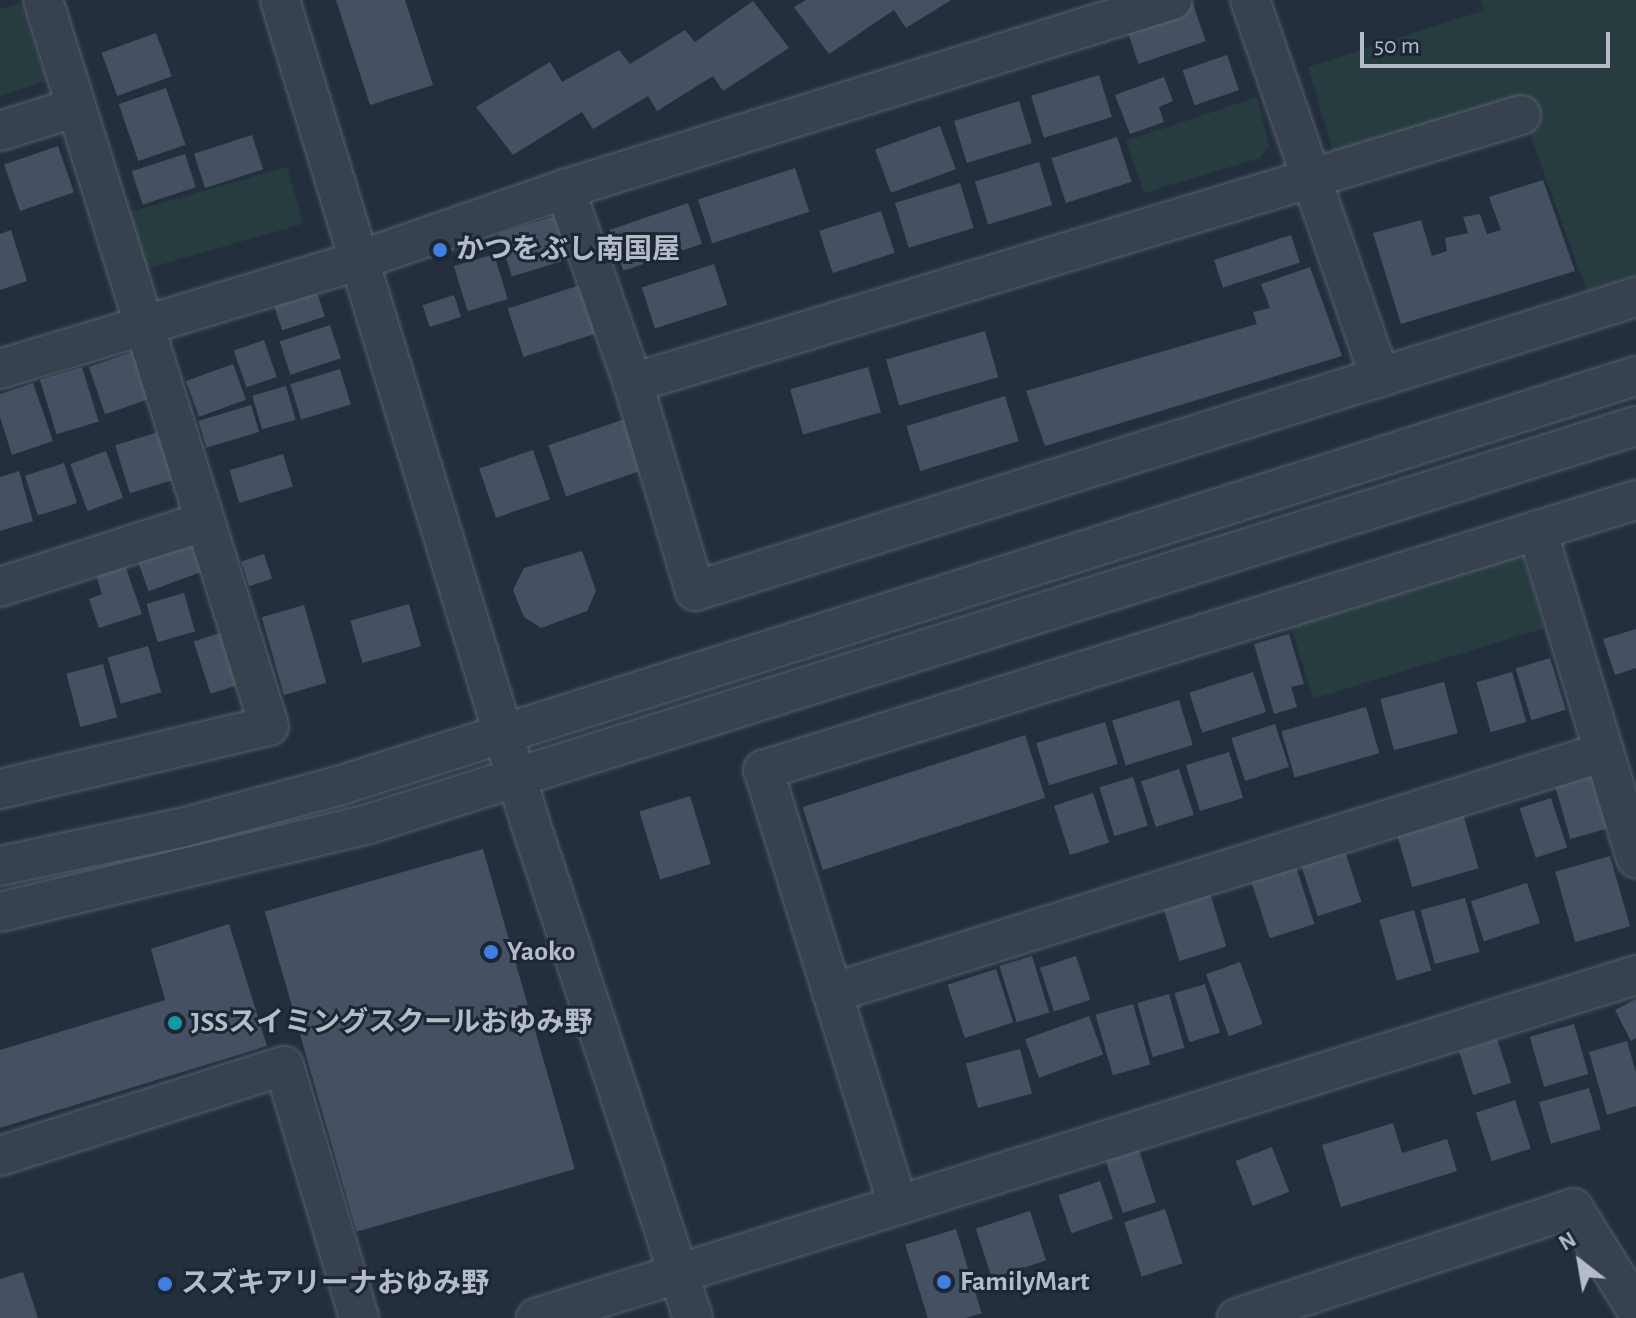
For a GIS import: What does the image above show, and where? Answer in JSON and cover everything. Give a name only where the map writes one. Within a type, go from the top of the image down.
[{"type":"street","points":[[0,789],[269,726],[74,108],[43,0]]},
{"type":"street","points":[[280,0],[518,779],[693,1318]]},
{"type":"street","points":[[0,369],[360,260],[1105,9],[1172,0]]},
{"type":"street","points":[[1250,0],[1380,377]]},
{"type":"street","points":[[0,131],[74,108]]},
{"type":"street","points":[[633,383],[1313,181],[1521,115]]},
{"type":"street","points":[[565,189],[633,383],[695,591],[1636,297]]},
{"type":"street","points":[[0,866],[181,828],[338,786],[1636,376]]},
{"type":"street","points":[[0,912],[368,824],[1636,426]]},
{"type":"street","points":[[898,1205],[763,770],[1636,500]]},
{"type":"street","points":[[0,587],[203,522]]},
{"type":"street","points":[[1537,530],[1636,858]]},
{"type":"street","points":[[832,993],[1604,752]]},
{"type":"street","points":[[536,1318],[1636,975]]},
{"type":"street","points":[[0,1156],[284,1066],[359,1318]]},
{"type":"street","points":[[1237,1318],[1573,1208],[1636,1309]]},
{"type":"green space","points":[[1481,0],[1636,0],[1636,276],[1587,291],[1519,104],[1335,158],[1308,67],[1485,10]]},
{"type":"green space","points":[[20,3],[47,81],[0,96],[0,9]]},
{"type":"green space","points":[[1257,97],[1269,146],[1260,158],[1144,193],[1126,141]]},
{"type":"green space","points":[[287,167],[303,224],[145,269],[128,212]]},
{"type":"green space","points":[[1518,541],[1545,628],[1313,699],[1287,612]]},
{"type":"building","points":[[336,0],[405,0],[433,85],[370,105]]},
{"type":"building","points":[[806,0],[951,0],[906,28],[894,10],[829,54],[794,7]]},
{"type":"building","points":[[753,1],[789,48],[723,91],[713,76],[657,111],[648,96],[593,129],[582,112],[513,155],[476,107],[550,62],[562,82],[619,50],[630,64],[685,30],[695,42]]},
{"type":"building","points":[[1193,4],[1206,41],[1139,64],[1126,27]]},
{"type":"building","points":[[156,33],[172,76],[117,96],[101,53]]},
{"type":"building","points":[[1227,55],[1239,90],[1195,105],[1183,70]]},
{"type":"building","points":[[1099,75],[1112,117],[1044,138],[1031,96]]},
{"type":"building","points":[[1164,77],[1173,101],[1159,107],[1164,122],[1130,134],[1115,95]]},
{"type":"building","points":[[166,88],[186,145],[138,161],[119,104]]},
{"type":"building","points":[[1019,101],[1032,143],[967,163],[954,121]]},
{"type":"building","points":[[940,126],[956,169],[891,193],[875,150]]},
{"type":"building","points":[[252,135],[263,169],[205,188],[194,154]]},
{"type":"building","points":[[1117,137],[1132,182],[1066,203],[1051,158]]},
{"type":"building","points":[[58,146],[74,192],[20,211],[4,165]]},
{"type":"building","points":[[185,154],[196,187],[143,205],[132,171]]},
{"type":"building","points":[[1039,162],[1052,205],[988,225],[975,182]]},
{"type":"building","points":[[795,168],[809,212],[712,243],[698,200]]},
{"type":"building","points":[[1543,180],[1575,271],[1401,324],[1373,233],[1421,220],[1432,256],[1447,251],[1445,238],[1468,233],[1463,217],[1480,214],[1487,234],[1501,230],[1489,197]]},
{"type":"building","points":[[960,183],[974,228],[909,248],[895,203]]},
{"type":"building","points":[[688,203],[702,244],[624,271],[610,230]]},
{"type":"building","points":[[881,211],[895,253],[833,273],[819,231]]},
{"type":"building","points":[[559,215],[572,258],[512,276],[499,233]]},
{"type":"building","points":[[11,230],[27,281],[0,290],[0,234]]},
{"type":"building","points":[[1291,235],[1300,263],[1223,288],[1214,260]]},
{"type":"building","points":[[494,254],[508,299],[468,311],[454,266]]},
{"type":"building","points":[[714,264],[727,305],[655,328],[642,287]]},
{"type":"building","points":[[1310,267],[1342,356],[1045,446],[1026,391],[1257,324],[1253,312],[1270,308],[1261,284]]},
{"type":"building","points":[[580,285],[596,334],[523,357],[508,308]]},
{"type":"building","points":[[315,286],[325,316],[282,330],[272,300]]},
{"type":"building","points":[[454,295],[461,317],[430,327],[423,305]]},
{"type":"building","points":[[330,325],[341,358],[290,375],[280,341]]},
{"type":"building","points":[[985,331],[998,377],[899,406],[886,359]]},
{"type":"building","points":[[264,340],[277,377],[246,387],[234,350]]},
{"type":"building","points":[[138,350],[154,397],[105,414],[89,367]]},
{"type":"building","points":[[233,364],[246,400],[199,417],[186,381]]},
{"type":"building","points":[[82,367],[99,422],[57,434],[40,380]]},
{"type":"building","points":[[868,367],[881,412],[803,435],[790,389]]},
{"type":"building","points":[[340,369],[351,404],[301,420],[290,384]]},
{"type":"building","points":[[33,383],[53,441],[12,455],[0,417],[0,394]]},
{"type":"building","points":[[286,386],[296,420],[262,429],[252,396]]},
{"type":"building","points":[[1005,396],[1019,441],[920,471],[907,426]]},
{"type":"building","points":[[251,405],[259,432],[207,448],[198,421]]},
{"type":"building","points":[[625,419],[643,470],[566,496],[548,445]]},
{"type":"building","points":[[162,431],[177,479],[130,493],[115,445]]},
{"type":"building","points":[[533,450],[550,499],[496,518],[479,469]]},
{"type":"building","points":[[106,451],[123,498],[87,511],[70,464]]},
{"type":"building","points":[[283,454],[293,487],[239,503],[229,470]]},
{"type":"building","points":[[64,463],[77,503],[38,516],[25,476]]},
{"type":"building","points":[[19,471],[33,521],[0,531],[0,477]]},
{"type":"building","points":[[190,541],[201,572],[149,591],[137,560]]},
{"type":"building","points":[[582,551],[596,591],[587,611],[541,628],[524,617],[513,590],[524,568]]},
{"type":"building","points":[[264,554],[272,579],[249,586],[241,561]]},
{"type":"building","points":[[125,565],[142,614],[99,628],[89,599],[102,594],[96,575]]},
{"type":"building","points":[[184,593],[195,631],[158,642],[147,604]]},
{"type":"building","points":[[409,604],[421,646],[362,663],[350,621]]},
{"type":"building","points":[[304,605],[326,683],[284,695],[262,617]]},
{"type":"building","points":[[1636,629],[1636,668],[1615,675],[1603,639]]},
{"type":"building","points":[[226,631],[243,683],[211,694],[194,642]]},
{"type":"building","points":[[1289,634],[1304,684],[1291,687],[1297,707],[1274,714],[1254,644]]},
{"type":"building","points":[[148,646],[161,692],[121,704],[108,658]]},
{"type":"building","points":[[1550,658],[1566,710],[1531,720],[1516,669]]},
{"type":"building","points":[[103,664],[117,717],[81,727],[66,674]]},
{"type":"building","points":[[1253,672],[1266,712],[1202,733],[1189,693]]},
{"type":"building","points":[[1512,672],[1526,722],[1491,732],[1476,682]]},
{"type":"building","points":[[1444,682],[1458,733],[1394,750],[1380,699]]},
{"type":"building","points":[[1179,700],[1193,745],[1126,765],[1112,720]]},
{"type":"building","points":[[1366,707],[1379,753],[1295,777],[1281,731]]},
{"type":"building","points":[[1105,722],[1118,764],[1049,785],[1036,743]]},
{"type":"building","points":[[1275,724],[1289,767],[1245,781],[1231,738]]},
{"type":"building","points":[[1025,735],[1045,798],[823,870],[802,807]]},
{"type":"building","points":[[1229,752],[1243,798],[1200,811],[1186,765]]},
{"type":"building","points":[[1179,769],[1194,815],[1156,827],[1141,781]]},
{"type":"building","points":[[1590,770],[1607,829],[1570,839],[1553,780]]},
{"type":"building","points":[[1133,777],[1148,826],[1114,836],[1100,787]]},
{"type":"building","points":[[1093,793],[1109,842],[1070,855],[1054,806]]},
{"type":"building","points":[[690,796],[711,864],[660,879],[639,811]]},
{"type":"building","points":[[1551,798],[1567,847],[1536,858],[1520,808]]},
{"type":"building","points":[[1459,800],[1479,868],[1412,887],[1393,819]]},
{"type":"building","points":[[1342,842],[1361,902],[1318,916],[1298,856]]},
{"type":"building","points":[[483,849],[575,1169],[357,1232],[265,912]]},
{"type":"building","points":[[1610,856],[1630,926],[1575,942],[1555,872]]},
{"type":"building","points":[[1295,864],[1314,924],[1270,938],[1250,879]]},
{"type":"building","points":[[1527,883],[1540,923],[1484,941],[1471,901]]},
{"type":"building","points":[[1210,893],[1226,947],[1180,961],[1163,907]]},
{"type":"building","points":[[1465,898],[1479,952],[1435,964],[1421,910]]},
{"type":"building","points":[[1414,910],[1431,971],[1397,980],[1379,920]]},
{"type":"building","name":"JSSスイミングスクールおゆみ野","points":[[229,924],[267,1046],[0,1128],[0,1050],[165,1000],[151,949]]},
{"type":"building","points":[[1032,956],[1049,1012],[1017,1022],[999,966]]},
{"type":"building","points":[[1076,956],[1090,1000],[1054,1011],[1040,968]]},
{"type":"building","points":[[1240,962],[1263,1024],[1229,1036],[1206,974]]},
{"type":"building","points":[[996,969],[1013,1022],[965,1038],[947,985]]},
{"type":"building","points":[[1205,984],[1220,1033],[1189,1042],[1174,993]]},
{"type":"building","points":[[1169,994],[1184,1048],[1153,1057],[1137,1003]]},
{"type":"building","points":[[1636,999],[1636,1038],[1631,1041],[1615,1010]]},
{"type":"building","points":[[1133,1004],[1150,1065],[1113,1075],[1096,1015]]},
{"type":"building","points":[[1089,1016],[1103,1055],[1039,1078],[1025,1039]]},
{"type":"building","points":[[1574,1024],[1588,1074],[1544,1087],[1530,1037]]},
{"type":"building","points":[[1497,1039],[1511,1083],[1473,1095],[1459,1051]]},
{"type":"building","points":[[1627,1041],[1636,1073],[1636,1106],[1607,1115],[1589,1052]]},
{"type":"building","points":[[1020,1049],[1032,1093],[978,1108],[966,1063]]},
{"type":"building","points":[[1589,1088],[1601,1129],[1551,1144],[1539,1102]]},
{"type":"building","points":[[1515,1100],[1531,1149],[1492,1161],[1476,1113]]},
{"type":"building","points":[[1393,1123],[1402,1153],[1447,1139],[1457,1171],[1341,1207],[1322,1145]]},
{"type":"building","points":[[1272,1147],[1289,1192],[1253,1206],[1236,1161]]},
{"type":"building","points":[[1139,1150],[1156,1202],[1123,1213],[1106,1161]]},
{"type":"building","points":[[1100,1181],[1113,1219],[1071,1233],[1058,1195]]},
{"type":"building","points":[[1165,1209],[1183,1263],[1142,1276],[1124,1222]]},
{"type":"building","points":[[1030,1211],[1046,1260],[992,1278],[976,1229]]},
{"type":"building","points":[[956,1229],[982,1313],[966,1318],[928,1318],[905,1244]]},
{"type":"building","points":[[23,1272],[38,1318],[0,1318],[0,1279]]},
{"type":"place","name":"かつをぶし南国屋","points":[[440,250]]},
{"type":"place","name":"Yaoko","points":[[491,952]]},
{"type":"place","name":"JSSスイミングスクールおゆみ野","points":[[175,1023]]},
{"type":"place","name":"FamilyMart","points":[[944,1282]]},
{"type":"place","name":"スズキアリーナおゆみ野","points":[[165,1284]]}]
